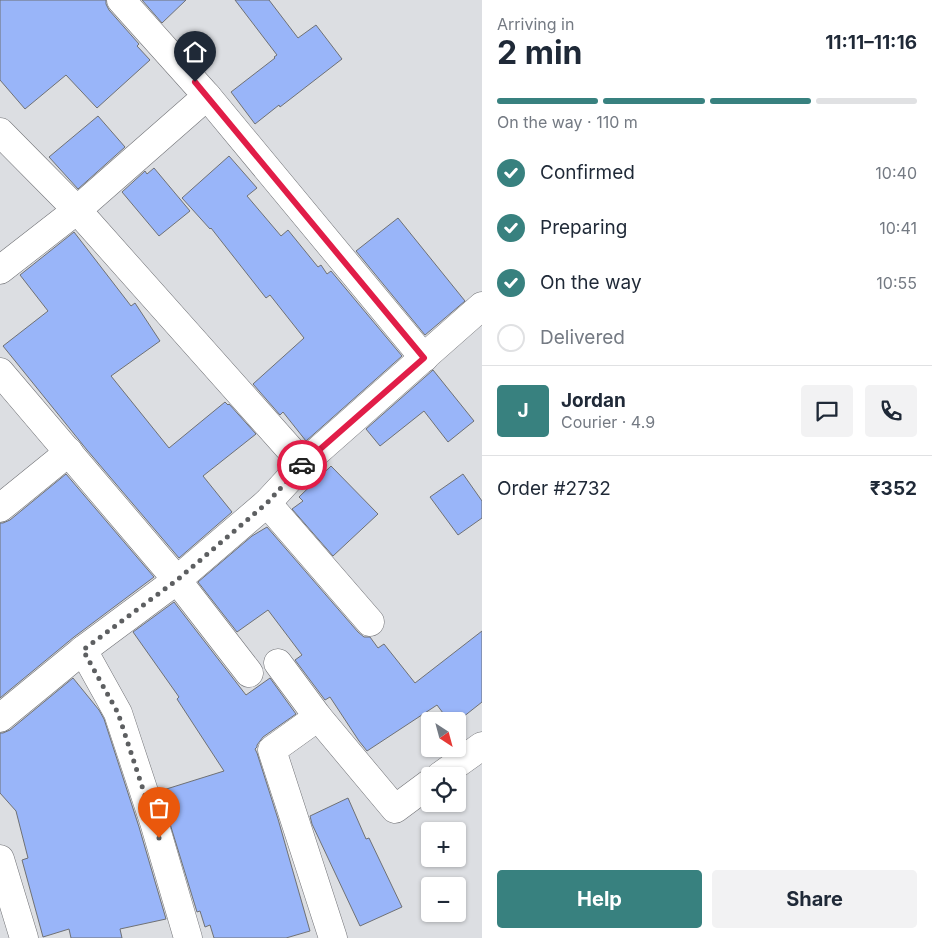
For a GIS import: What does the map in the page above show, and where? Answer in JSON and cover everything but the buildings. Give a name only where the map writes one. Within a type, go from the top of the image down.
[{"type":"street","points":[[120,0],[207,96],[424,358]]},
{"type":"street","points":[[0,270],[77,210],[207,96]]},
{"type":"street","points":[[0,132],[77,210],[303,464]]},
{"type":"street","points":[[0,718],[83,650],[177,580],[267,503],[303,464],[482,306]]},
{"type":"street","points":[[0,372],[177,580],[249,673]]},
{"type":"street","points":[[0,508],[69,452]]},
{"type":"street","points":[[267,503],[370,622]]},
{"type":"street","points":[[83,650],[118,713],[154,822],[188,938]]},
{"type":"street","points":[[278,663],[318,717],[395,809],[421,790]]},
{"type":"street","points":[[318,717],[272,750],[333,938]]},
{"type":"street","points":[[453,767],[482,746]]},
{"type":"street","points":[[0,859],[24,938]]},
{"type":"way so far","points":[[159,838],[118,713],[83,650],[177,580],[267,503],[302,465]]},
{"type":"route","points":[[195,82],[424,358],[302,465]]}]
